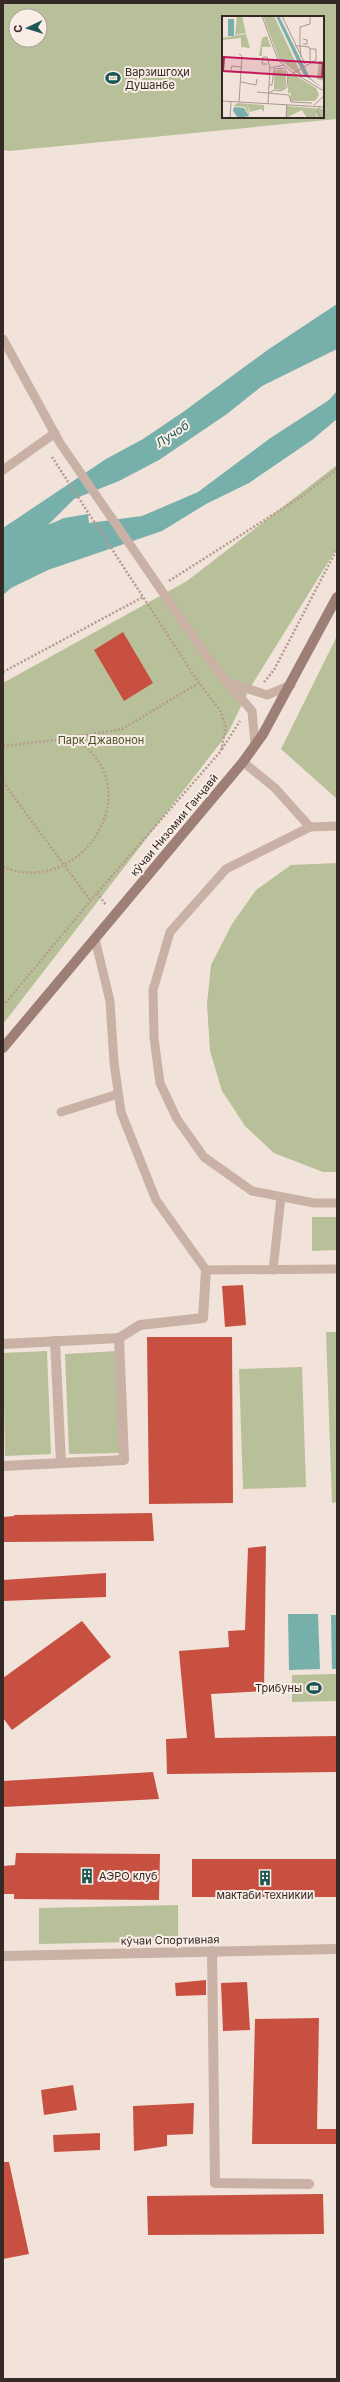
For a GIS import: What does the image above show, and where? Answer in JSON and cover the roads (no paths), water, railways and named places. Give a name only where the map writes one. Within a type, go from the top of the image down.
[{"type":"street","name":"кӯчаи Низомии Ганҷавӣ","points":[[3,1048],[243,762],[291,685],[337,597]]},
{"type":"street","points":[[3,1344],[119,1338],[140,1325],[203,1318],[206,1270]]},
{"type":"street","points":[[3,1466],[124,1460],[119,1338]]},
{"type":"street","points":[[55,1341],[61,1463]]},
{"type":"street","name":"кӯчаи Спортивная","points":[[3,1956],[337,1949]]},
{"type":"street","points":[[212,1951],[215,2183],[309,2184]]},
{"type":"lane","points":[[3,339],[60,443],[158,588],[227,682],[252,711],[255,744]]},
{"type":"lane","points":[[3,470],[55,433]]},
{"type":"lane","points":[[227,682],[267,695],[291,685]]},
{"type":"lane","points":[[243,762],[275,788],[310,827]]},
{"type":"lane","points":[[337,826],[310,827],[226,869],[170,932],[152,990],[154,1038],[160,1083],[177,1119],[204,1157],[252,1191],[314,1203],[337,1203]]},
{"type":"lane","points":[[95,939],[110,1001],[114,1063],[121,1112],[156,1200],[206,1270],[337,1269]]},
{"type":"lane","points":[[61,1112],[118,1094]]},
{"type":"lane","points":[[273,1270],[281,1197]]},
{"type":"water","name":"Лучоб","points":[[337,304],[337,349],[262,386],[227,414],[159,460],[119,481],[74,499],[48,525],[64,518],[88,514],[89,523],[142,516],[198,492],[269,439],[329,400],[337,391],[337,419],[312,440],[249,483],[206,504],[162,531],[48,570],[11,588],[3,595],[3,528],[106,459],[143,439],[183,412],[269,349]]},
{"type":"water","points":[[288,1614],[318,1614],[320,1669],[289,1670]]},
{"type":"water","points":[[331,1615],[337,1615],[337,1669],[332,1669]]},
{"type":"place","name":"Варзишгоҳи Душанбе","points":[[113,78]]},
{"type":"place","name":"Трибуны","points":[[314,1688]]},
{"type":"place","name":"АЭРО клуб","points":[[87,1876]]},
{"type":"place","name":"мактаби техникии","points":[[265,1878]]},
{"type":"park label","name":"Парк Джавонон","points":[[101,740]]}]
